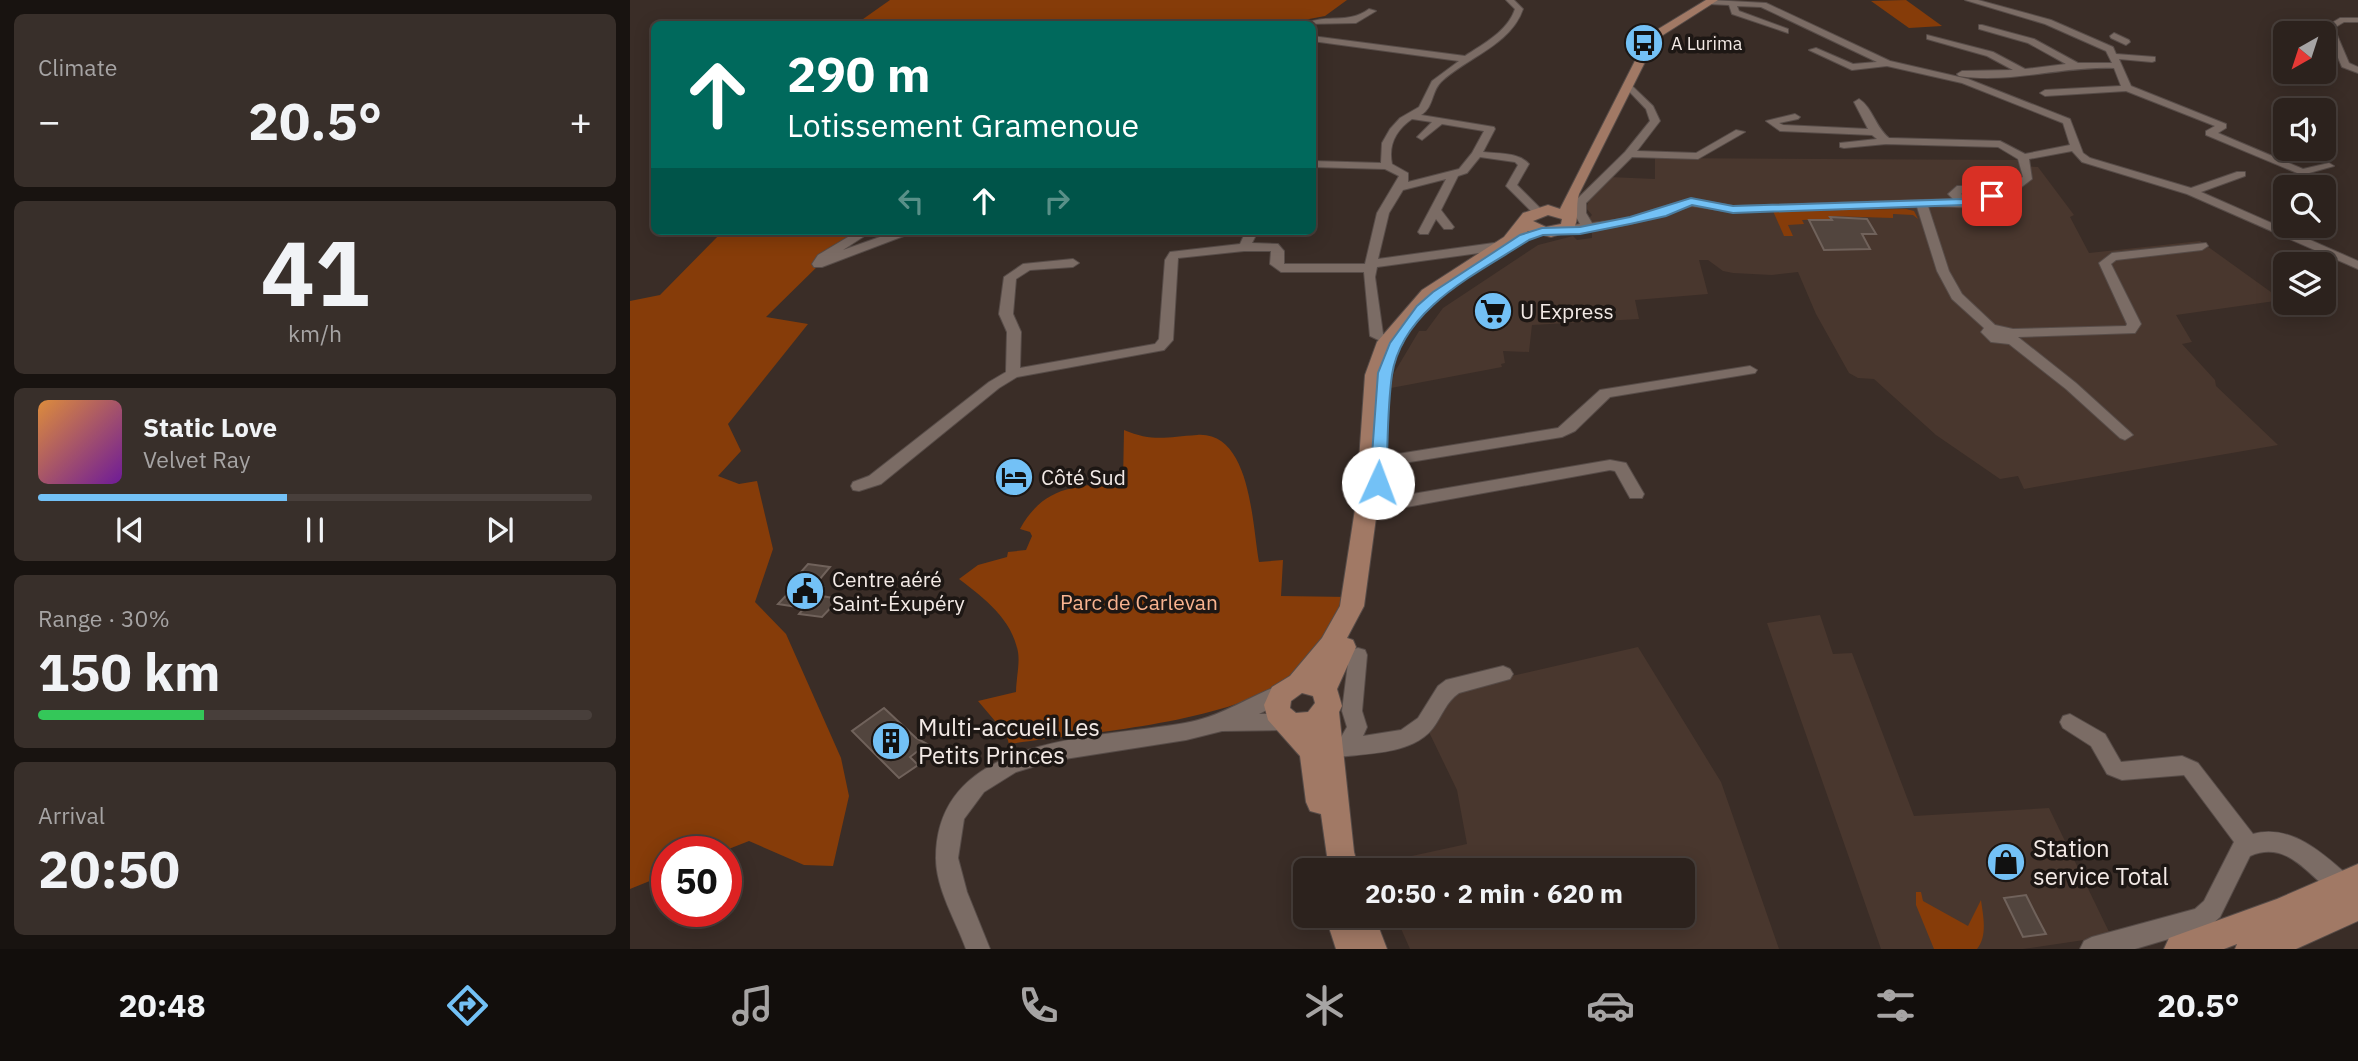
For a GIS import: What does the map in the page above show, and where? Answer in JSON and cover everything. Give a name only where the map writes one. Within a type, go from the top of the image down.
[{"type":"main road","points":[[1388,336],[1447,288],[1525,237],[1554,222],[1573,194],[1652,40],[1716,1]]},
{"type":"main road","points":[[1288,723],[1307,725],[1308,694],[1352,606],[1373,503],[1374,375],[1388,336],[1428,293],[1517,234],[1554,222]]},
{"type":"main road","points":[[1308,694],[1276,705],[1280,717],[1313,752],[1327,858]]},
{"type":"main road","points":[[1308,694],[1339,748],[1341,858]]},
{"type":"main road","points":[[2180,949],[2354,892]]},
{"type":"main road","points":[[2251,949],[2295,934],[2354,892]]},
{"type":"main road","points":[[1345,928],[1352,949]]},
{"type":"main road","points":[[1363,928],[1371,949]]},
{"type":"street","points":[[1387,166],[1384,157],[1390,134],[1425,107],[1435,83],[1479,51],[1516,18],[1519,9],[1510,0]]},
{"type":"street","points":[[1969,0],[2071,30],[2110,49],[2127,88]]},
{"type":"street","points":[[1716,1],[1768,7],[1887,63],[1948,77],[2061,117],[2067,121],[2078,154],[2086,160],[2150,177],[2191,192],[2358,265]]},
{"type":"street","points":[[1733,4],[1735,12],[1785,31]]},
{"type":"street","points":[[1316,21],[1321,19],[1351,24],[1372,11]]},
{"type":"street","points":[[2358,20],[2343,20],[2329,27],[2346,65],[2358,70]]},
{"type":"street","points":[[1982,27],[2031,41],[2076,66]]},
{"type":"street","points":[[1930,37],[1990,54],[2024,72]]},
{"type":"street","points":[[1316,39],[1465,59]]},
{"type":"street","points":[[2096,42],[2120,39]]},
{"type":"street","points":[[1814,50],[1857,68],[1887,63]]},
{"type":"street","points":[[2114,56],[2152,60]]},
{"type":"street","points":[[1948,77],[1956,74],[1987,76],[2076,66],[2119,66]]},
{"type":"street","points":[[1477,154],[1523,161],[1511,186],[1554,222],[1586,223],[1580,213],[1580,202],[1629,154],[1655,121],[1650,108],[1628,85]]},
{"type":"street","points":[[2045,93],[2127,88],[2223,126],[2210,133],[2302,172],[2329,166]]},
{"type":"street","points":[[1859,102],[1875,132],[1886,141]]},
{"type":"street","points":[[1401,187],[1463,171],[1477,154],[1490,129],[1411,116]]},
{"type":"street","points":[[1795,117],[1771,121],[1780,128],[1875,132]]},
{"type":"street","points":[[1422,136],[1440,121]]},
{"type":"street","points":[[1629,154],[1698,156],[1740,132]]},
{"type":"street","points":[[1554,222],[1662,214],[1691,202],[1733,209],[1964,202],[1954,194],[1957,190],[1984,191],[2026,181],[2028,170],[2023,157],[2000,144],[1929,145],[1886,141],[1843,145]]},
{"type":"street","points":[[2023,157],[2075,147]]},
{"type":"street","points":[[1316,164],[1387,166],[1404,175],[1401,187],[1383,213],[1371,266],[1388,336]]},
{"type":"street","points":[[2191,192],[2241,174]]},
{"type":"street","points":[[1424,232],[1452,175]]},
{"type":"street","points":[[1922,205],[1943,271],[1957,296],[1991,328],[1988,332],[1993,337],[2130,330],[2134,324],[2105,262],[2112,257],[2202,246]]},
{"type":"street","points":[[1435,210],[1448,227]]},
{"type":"street","points":[[859,235],[822,258],[818,264],[896,235]]},
{"type":"street","points":[[1244,247],[1250,235]]},
{"type":"street","points":[[859,485],[875,480],[994,385],[1013,374],[1159,347],[1166,340],[1171,260],[1174,256],[1244,247],[1274,247],[1278,251],[1276,264],[1281,268],[1371,266],[1499,248]]},
{"type":"street","points":[[2344,259],[2358,253]]},
{"type":"street","points":[[1013,374],[1014,332],[1006,314],[1010,277],[1027,267],[1073,263]]},
{"type":"street","points":[[2011,336],[2125,435]]},
{"type":"street","points":[[1373,463],[1562,432],[1570,428],[1605,393],[1750,370]]},
{"type":"street","points":[[1373,503],[1413,500],[1610,465],[1620,467],[1636,494]]},
{"type":"street","points":[[1339,748],[1357,727],[1352,711],[1358,656]]},
{"type":"street","points":[[1339,748],[1406,738],[1425,724],[1453,686],[1503,674]]},
{"type":"street","points":[[978,949],[947,860],[950,831],[962,804],[974,789],[993,774],[1024,758],[1220,723],[1308,694]]},
{"type":"street","points":[[2070,722],[2098,740],[2114,768],[2122,771],[2182,765],[2191,769],[2249,845]]},
{"type":"street","points":[[1220,723],[1288,723]]},
{"type":"street","points":[[2092,949],[2201,919],[2211,909],[2242,849],[2249,845],[2275,842],[2290,846],[2320,864],[2354,892]]},
{"type":"shaded area","points":[[1655,158],[2017,160],[2019,166],[2038,167],[2074,215],[2070,217],[2089,253],[2200,241],[2273,294],[2273,301],[2176,315],[2192,342],[2182,344],[2215,380],[2216,386],[2278,445],[2024,489],[2018,476],[2000,479],[1936,435],[1874,379],[1858,378],[1849,373],[1816,314],[1798,272],[1772,275],[1733,273],[1723,271],[1708,260],[1699,260],[1708,294],[1635,300],[1639,319],[1532,325],[1529,352],[1503,351],[1505,363],[1501,364],[1502,367],[1391,388],[1394,373],[1419,331],[1426,331],[1443,308],[1538,245],[1573,236],[1577,240],[1592,238],[1592,233],[1600,230],[1586,221],[1592,215],[1586,208],[1590,198],[1609,177],[1655,179]]},
{"type":"shaded area","points":[[1820,615],[1833,654],[1852,653],[1914,816],[2049,808],[2111,936],[2023,949],[1881,949],[1767,623]]},
{"type":"shaded area","points":[[1638,647],[1721,782],[1779,949],[1410,949],[1401,928],[1695,928],[1695,858],[1403,858],[1467,844],[1457,790],[1427,728],[1455,689]]},
{"type":"green space","points":[[890,0],[1347,0],[1325,16],[1299,21],[860,21]]},
{"type":"green space","points":[[1906,0],[1942,26],[1909,28],[1871,1]]},
{"type":"green space","points":[[1773,211],[1914,211],[1918,219],[1913,215],[1893,214],[1893,218],[1829,216],[1830,219],[1802,220],[1804,224],[1788,225],[1793,236],[1784,236]]},
{"type":"green space","points":[[719,235],[855,235],[824,260],[766,317],[808,324],[728,424],[741,451],[718,476],[739,484],[757,481],[773,549],[755,602],[786,634],[841,758],[849,796],[833,866],[804,865],[749,841],[742,844],[742,836],[651,836],[651,880],[630,889],[630,301],[660,295]]},
{"type":"green space","name":"Parc de Carlevan","points":[[1124,430],[1151,437],[1197,435],[1215,438],[1228,448],[1239,463],[1251,504],[1259,562],[1283,560],[1281,596],[1349,597],[1310,661],[1285,682],[1252,698],[1169,721],[1009,744],[1006,734],[978,701],[1016,692],[1018,652],[1015,640],[996,610],[959,579],[978,565],[1007,557],[1008,552],[1026,550],[1032,536],[1030,532],[1020,529],[1029,515],[1051,496],[1077,487],[1123,482]]},
{"type":"green space","points":[[1916,892],[1921,892],[1923,901],[1968,926],[1981,900],[1984,932],[1977,949],[1934,949],[1916,905]]},
{"type":"building","points":[[1830,217],[1867,219],[1876,234],[1862,234],[1870,249],[1824,250],[1809,220],[1832,220]]},
{"type":"building","name":"Centre aéré Saint-Éxupéry","points":[[808,564],[830,567],[814,586],[823,587],[816,595],[839,599],[822,617],[799,614],[804,608],[778,604],[798,583],[792,582]]},
{"type":"building","name":"Multi-accueil Les Petits Princes","points":[[884,708],[916,738],[927,744],[910,757],[918,765],[899,778],[852,731]]},
{"type":"building","points":[[2026,895],[2046,934],[2023,937],[2004,898]]},
{"type":"place","name":"A Lurima","points":[[1644,43]]},
{"type":"place","name":"U Express","points":[[1493,311]]},
{"type":"place","name":"Côté Sud","points":[[1014,477]]},
{"type":"place","name":"Centre aéré Saint-Éxupéry","points":[[805,591]]},
{"type":"place","name":"Multi-accueil Les Petits Princes","points":[[891,741]]},
{"type":"place","name":"Station service Total","points":[[2006,862]]},
{"type":"route","points":[[1378,483],[1385,373],[1396,343],[1421,309],[1438,295],[1525,237],[1542,231],[1580,230],[1630,221],[1662,214],[1683,203],[1691,202],[1733,209],[1939,205],[1964,202],[1981,205],[1990,203],[1992,196]]}]
